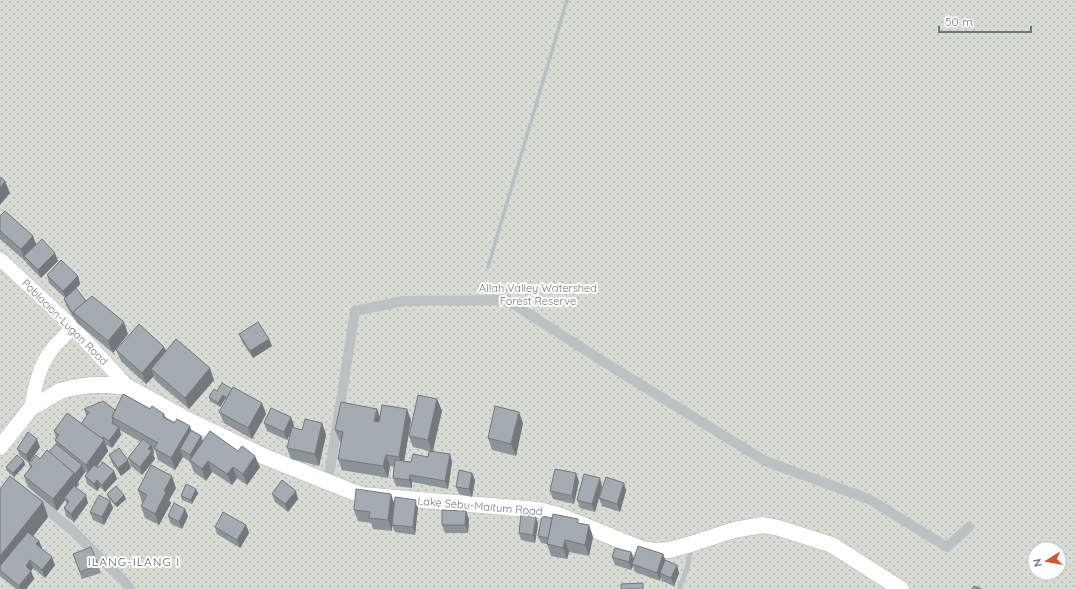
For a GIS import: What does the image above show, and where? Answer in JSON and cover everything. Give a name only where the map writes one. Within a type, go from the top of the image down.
[{"type":"main road","name":"Poblacion-Lugan Road","points":[[0,259],[73,327],[128,387]]},
{"type":"main road","points":[[31,408],[36,384],[46,358],[53,347],[73,327]]},
{"type":"main road","points":[[0,447],[31,408],[60,392],[76,386],[108,385],[128,387]]},
{"type":"main road","name":"Lake Sebu-Maitum Road","points":[[128,387],[188,420],[256,453],[348,490],[368,495],[539,510],[558,515],[642,549],[655,551],[669,550],[734,530],[764,525],[832,545],[901,589]]},
{"type":"street","points":[[328,482],[355,311],[403,301],[507,300],[764,461],[869,499],[947,547],[969,527]]},
{"type":"street","points":[[26,492],[71,529],[124,581],[130,589]]},
{"type":"lane","points":[[679,589],[687,569],[692,544]]},
{"type":"green space","name":"Allah Valley Watershed Forest Reserve","points":[[0,0],[1075,0],[1075,589],[0,589]]},
{"type":"building","points":[[0,177],[5,181],[0,188]]},
{"type":"building","points":[[5,211],[33,236],[21,249],[0,231],[0,216]]},
{"type":"building","points":[[42,239],[55,253],[38,270],[24,256]]},
{"type":"building","points":[[61,260],[78,276],[63,291],[47,275]]},
{"type":"building","points":[[76,288],[86,301],[73,312],[74,316],[64,299]]},
{"type":"building","points":[[92,296],[124,322],[108,341],[73,312]]},
{"type":"building","points":[[258,322],[269,339],[250,351],[239,334]]},
{"type":"building","points":[[139,324],[164,347],[142,373],[116,350]]},
{"type":"building","points":[[176,339],[210,368],[185,398],[151,369]]},
{"type":"building","points":[[222,383],[232,389],[227,398],[223,395],[218,403],[209,397],[214,389],[217,391]]},
{"type":"building","points":[[233,387],[262,403],[248,428],[219,412]]},
{"type":"building","points":[[123,394],[150,409],[152,406],[164,414],[163,417],[174,423],[177,419],[190,426],[171,458],[154,448],[158,443],[112,417]]},
{"type":"building","points":[[418,395],[437,399],[428,440],[409,436]]},
{"type":"building","points":[[103,401],[115,410],[112,417],[112,423],[119,427],[109,441],[103,437],[103,439],[81,424],[89,412],[84,409]]},
{"type":"building","points":[[341,402],[377,409],[374,421],[379,422],[382,405],[407,409],[399,457],[386,455],[383,466],[338,459],[343,432],[335,430]]},
{"type":"building","points":[[495,406],[519,412],[511,444],[488,438]]},
{"type":"building","points":[[271,408],[291,417],[284,432],[264,423]]},
{"type":"building","points":[[67,413],[104,440],[86,465],[55,440],[59,435],[54,431]]},
{"type":"building","points":[[305,419],[322,423],[315,454],[287,448],[292,427],[302,430]]},
{"type":"building","points":[[191,430],[201,436],[190,455],[180,449]]},
{"type":"building","points":[[210,431],[238,451],[242,446],[255,456],[243,474],[233,467],[227,474],[208,461],[202,469],[190,460]]},
{"type":"building","points":[[28,432],[37,439],[26,455],[17,449]]},
{"type":"building","points":[[143,439],[151,445],[148,449],[152,451],[140,467],[128,458]]},
{"type":"building","points":[[56,444],[82,465],[75,474],[49,452]]},
{"type":"building","points":[[119,448],[128,460],[118,468],[109,455]]},
{"type":"building","points":[[47,450],[74,473],[53,499],[24,476],[32,466],[29,464],[36,455],[40,459]]},
{"type":"building","points":[[429,451],[450,454],[445,481],[410,475],[409,480],[393,478],[395,460],[411,462],[413,454],[428,457]]},
{"type":"building","points":[[17,455],[24,461],[13,473],[6,467]]},
{"type":"building","points":[[103,462],[114,471],[102,485],[97,480],[94,484],[85,476],[94,465],[98,468]]},
{"type":"building","points":[[151,465],[172,476],[155,514],[141,506],[147,495],[138,490]]},
{"type":"building","points":[[555,469],[576,473],[572,496],[550,491]]},
{"type":"building","points":[[459,470],[472,473],[469,489],[456,487]]},
{"type":"building","points":[[584,474],[600,478],[592,504],[577,500]]},
{"type":"building","points":[[10,476],[43,502],[0,556],[0,489]]},
{"type":"building","points":[[606,477],[624,483],[617,504],[599,498]]},
{"type":"building","points":[[282,480],[296,491],[285,504],[272,494]]},
{"type":"building","points":[[186,484],[196,489],[191,500],[181,496]]},
{"type":"building","points":[[74,486],[86,495],[71,514],[64,508],[69,501],[64,498]]},
{"type":"building","points":[[116,486],[124,495],[115,504],[107,494]]},
{"type":"building","points":[[356,489],[391,494],[388,520],[369,518],[370,512],[354,510]]},
{"type":"building","points":[[99,495],[110,501],[102,517],[90,512]]},
{"type":"building","points":[[395,497],[416,500],[413,527],[392,525]]},
{"type":"building","points":[[174,503],[185,509],[179,522],[168,516]]},
{"type":"building","points":[[442,510],[466,511],[465,525],[442,525]]},
{"type":"building","points":[[223,512],[246,525],[237,540],[215,527]]},
{"type":"building","points":[[521,514],[536,517],[533,535],[519,533]]},
{"type":"building","points":[[553,514],[578,519],[578,523],[589,525],[585,545],[565,540],[563,548],[547,544]]},
{"type":"building","points":[[542,516],[552,518],[548,538],[538,536]]},
{"type":"building","points":[[28,532],[39,541],[36,544],[52,557],[42,570],[30,560],[26,566],[31,571],[19,586],[0,570],[0,566]]},
{"type":"building","points":[[638,546],[663,554],[657,573],[632,564]]},
{"type":"building","points":[[91,547],[98,565],[80,572],[73,554]]},
{"type":"building","points":[[615,548],[631,552],[629,562],[612,557]]},
{"type":"building","points":[[665,560],[677,565],[671,578],[660,573]]},
{"type":"building","points":[[643,583],[643,589],[621,589],[621,584]]},
{"type":"building","points":[[974,586],[982,589],[972,589]]},
{"type":"waterway","points":[[488,267],[567,0]]},
{"type":"district","name":"ILANG-ILANG I","points":[[134,561]]}]
